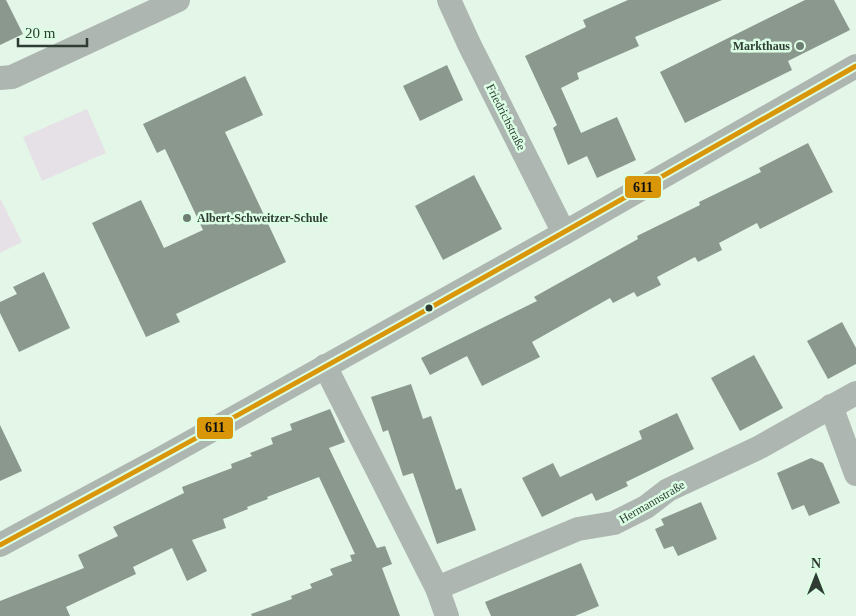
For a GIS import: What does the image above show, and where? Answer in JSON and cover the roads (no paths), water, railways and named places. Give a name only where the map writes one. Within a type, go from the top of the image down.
[{"type":"street","points":[[0,78],[12,77],[178,0]]},
{"type":"street","name":"Friedrichstraße","points":[[449,0],[564,233]]},
{"type":"street","points":[[0,545],[162,458],[564,233],[856,66]]},
{"type":"street","points":[[325,366],[437,588],[447,616]]},
{"type":"street","name":"Hermannstraße","points":[[437,588],[578,529],[614,523],[646,507],[668,490],[760,447],[856,393]]},
{"type":"street","points":[[831,406],[856,474]]},
{"type":"place","name":"Markthaus","points":[[800,46]]},
{"type":"place","name":"Albert-Schweitzer-Schule","points":[[187,218]]}]
